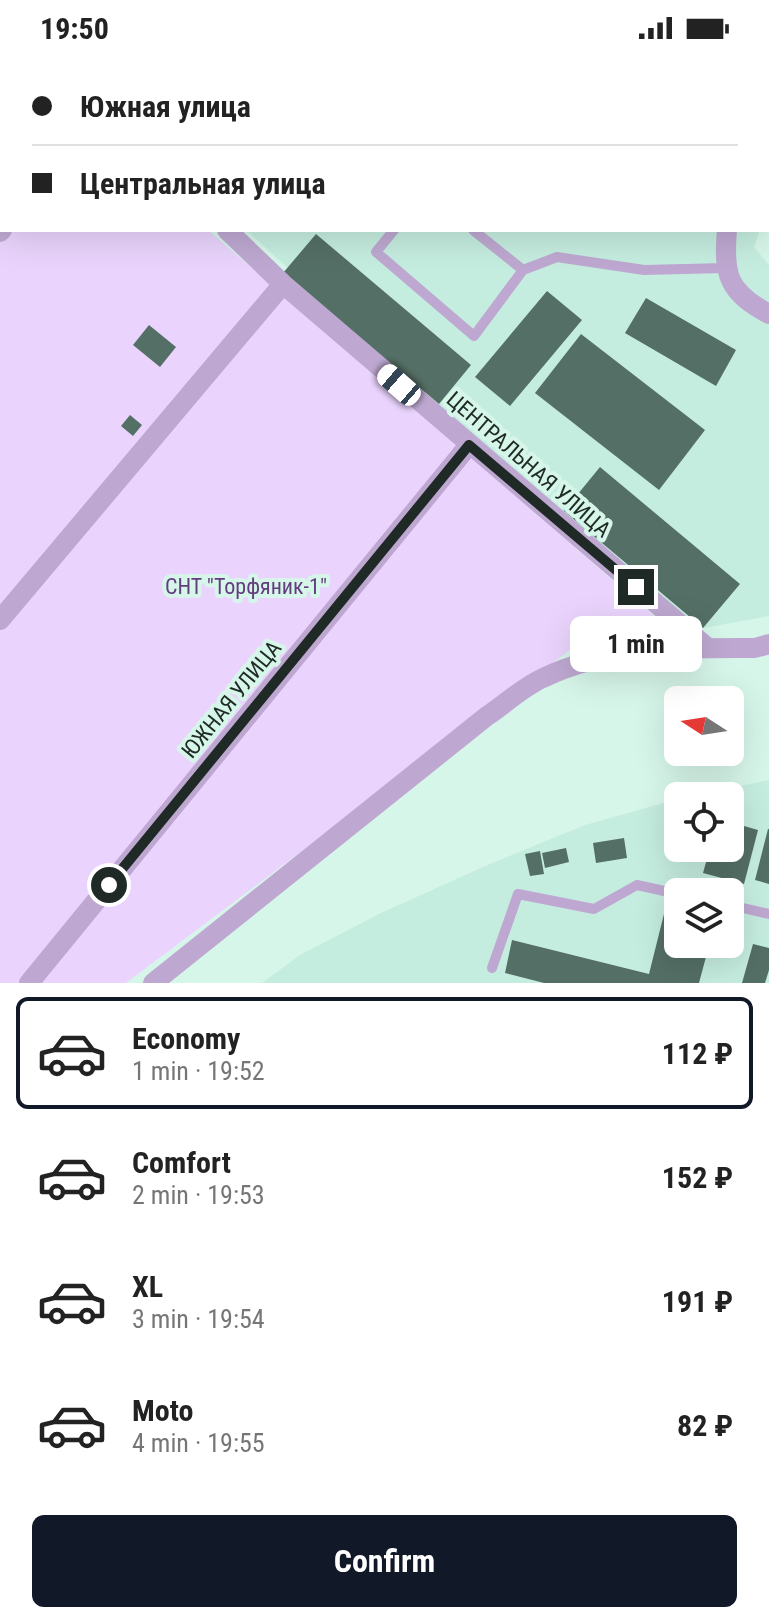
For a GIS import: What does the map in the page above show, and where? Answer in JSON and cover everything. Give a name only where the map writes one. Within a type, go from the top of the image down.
[{"type":"street","name":"ЦЕНТРАЛЬНАЯ УЛИЦА","points":[[229,232],[283,284],[708,648]]},
{"type":"street","points":[[727,232],[725,268],[737,292],[769,314]]},
{"type":"street","points":[[0,620],[283,284]]},
{"type":"street","name":"ЮЖНАЯ УЛИЦА","points":[[29,983],[469,445]]},
{"type":"street","points":[[153,983],[487,716],[541,678],[590,660],[655,649],[755,648],[769,644]]},
{"type":"lane","points":[[392,232],[376,252],[474,336],[523,270],[557,257],[644,270],[725,268]]},
{"type":"lane","points":[[476,232],[523,270]]},
{"type":"lane","points":[[492,968],[518,894],[594,909],[637,885],[664,891]]},
{"type":"lane","points":[[744,908],[769,914]]},
{"type":"shaded area","points":[[248,232],[759,232],[754,247],[769,265],[769,616],[703,628],[668,614]]},
{"type":"shaded area","points":[[769,780],[769,983],[262,983],[300,955],[381,913],[585,825],[664,803],[664,862],[744,862],[744,785]]},
{"type":"green space","name":"СНТ \"Торфяник-1\"","points":[[0,232],[210,232],[661,622],[578,644],[126,983],[0,983]]},
{"type":"building","points":[[316,234],[471,365],[439,404],[283,273]]},
{"type":"building","points":[[547,291],[582,320],[510,406],[475,377]]},
{"type":"building","points":[[646,298],[736,350],[716,386],[625,333]]},
{"type":"building","points":[[149,325],[176,347],[160,367],[133,345]]},
{"type":"building","points":[[581,334],[705,430],[659,490],[535,393]]},
{"type":"building","points":[[130,415],[142,425],[133,436],[121,426]]},
{"type":"building","points":[[600,467],[740,584],[703,628],[564,511]]},
{"type":"building","points":[[744,826],[758,830],[744,884],[744,878],[722,878],[703,873],[706,862],[744,862]]},
{"type":"building","points":[[769,829],[769,884],[755,880]]},
{"type":"building","points":[[624,838],[627,858],[596,863],[593,843]]},
{"type":"building","points":[[566,848],[569,862],[545,868],[542,853]]},
{"type":"building","points":[[540,851],[544,874],[530,876],[525,854]]},
{"type":"building","points":[[664,914],[664,958],[706,958],[699,983],[544,983],[505,973],[512,940],[649,974]]},
{"type":"building","points":[[753,944],[769,948],[769,970],[765,983],[742,983]]},
{"type":"route","points":[[109,885],[469,445],[636,587]]}]
